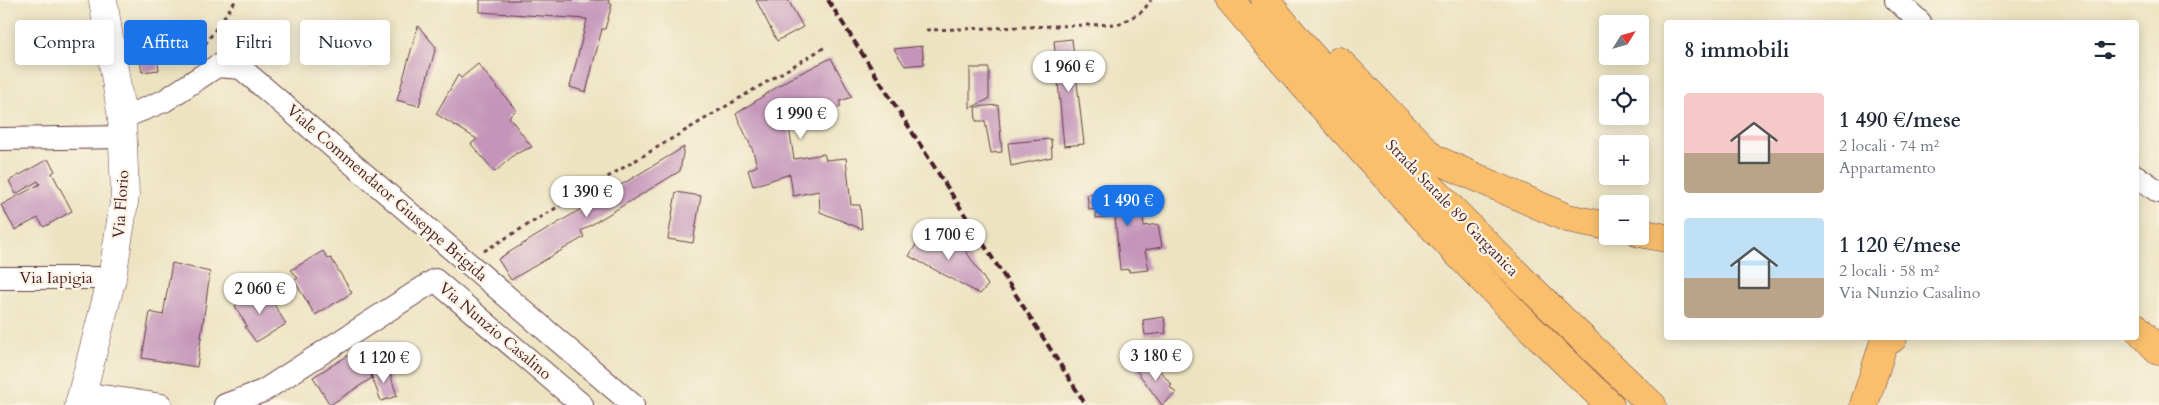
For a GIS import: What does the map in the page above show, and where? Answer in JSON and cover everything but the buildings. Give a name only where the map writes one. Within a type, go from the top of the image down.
[{"type":"highway","name":"Strada Statale 89 Garganica","points":[[1230,0],[1306,90],[1394,188],[1567,364],[1610,405]]},
{"type":"highway","name":"Strada Statale 89 Garganica","points":[[1265,0],[1294,36],[1415,171],[1492,251],[1652,405]]},
{"type":"highway","points":[[1280,0],[1433,158],[1567,218],[1599,224]]},
{"type":"highway","points":[[1649,235],[1664,238]]},
{"type":"highway","points":[[2139,330],[2159,351]]},
{"type":"highway","points":[[1864,405],[1883,345],[1890,340]]},
{"type":"highway","points":[[1567,364],[1605,405]]},
{"type":"street","name":"Via Florio","points":[[81,399],[112,278],[125,196],[123,128],[103,0]]},
{"type":"street","points":[[1896,0],[1918,20]]},
{"type":"street","points":[[0,139],[123,128],[217,66]]},
{"type":"street","name":"Viale Commendator Giuseppe Brigida","points":[[217,66],[241,68],[633,405]]},
{"type":"street","points":[[2139,178],[2159,192]]},
{"type":"street","name":"Via Iapigia","points":[[0,278],[112,278]]},
{"type":"street","name":"Via Nunzio Casalino","points":[[225,405],[262,391],[435,280],[582,405]]},
{"type":"street","points":[[81,399],[161,405]]},
{"type":"path","points":[[217,66],[203,47],[236,0]]},
{"type":"path","points":[[926,30],[1120,24],[1143,11],[1151,0]]},
{"type":"path","points":[[466,262],[825,47]]},
{"type":"railway","points":[[828,0],[1086,405]]}]
